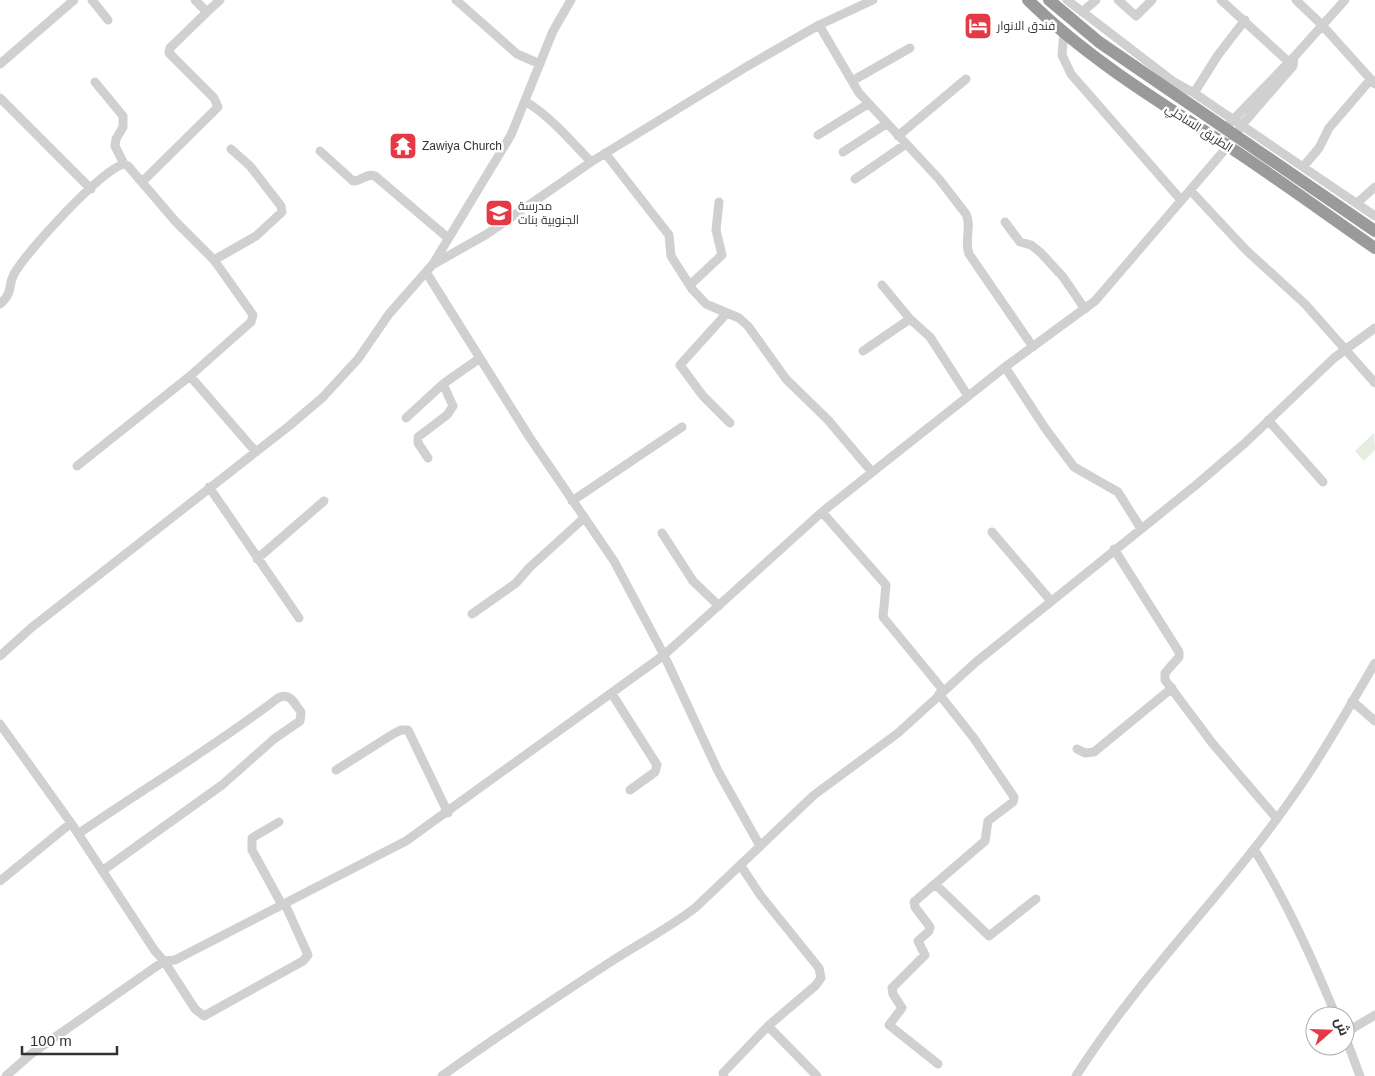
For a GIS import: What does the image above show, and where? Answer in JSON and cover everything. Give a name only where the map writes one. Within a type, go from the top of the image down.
[{"type":"highway","name":"الطريق الساحلي","points":[[1028,0],[1064,32],[1163,104],[1230,133],[1375,248]]},
{"type":"highway","name":"الطريق الساحلي","points":[[1049,0],[1099,42],[1375,231]]},
{"type":"street","points":[[0,64],[74,0]]},
{"type":"street","points":[[92,0],[108,20]]},
{"type":"street","points":[[195,0],[206,12]]},
{"type":"street","points":[[142,182],[218,107],[214,98],[173,59],[169,50],[220,0]]},
{"type":"street","points":[[456,0],[517,54],[540,64]]},
{"type":"street","points":[[0,656],[31,628],[256,452],[315,403],[358,360],[389,314],[433,264],[511,135],[520,118],[553,31],[571,0]]},
{"type":"street","points":[[433,264],[513,217],[605,152],[819,25],[874,0]]},
{"type":"street","points":[[1067,0],[1174,82],[1194,93],[1230,133],[1303,167],[1375,216]]},
{"type":"street","points":[[1082,12],[1096,0]]},
{"type":"street","points":[[1118,0],[1136,16],[1152,0]]},
{"type":"street","points":[[1221,0],[1291,61]]},
{"type":"street","points":[[1296,0],[1322,25],[1373,82],[1329,128],[1319,148],[1303,167]]},
{"type":"street","points":[[6,1076],[31,1054],[164,961],[175,960],[378,858],[448,813],[506,768],[664,655],[822,512],[1005,367],[1095,301],[1212,163],[1230,133],[1345,0]]},
{"type":"street","points":[[1194,93],[1218,55],[1245,20]]},
{"type":"street","points":[[819,25],[868,104],[939,179],[966,214],[969,221],[966,237],[969,254],[1033,347]]},
{"type":"street","points":[[1064,32],[1062,54],[1071,74],[1181,200]]},
{"type":"street","points":[[852,81],[910,48]]},
{"type":"street","points":[[898,136],[966,79]]},
{"type":"street","points":[[77,466],[190,376],[253,318],[251,312],[214,260],[176,222],[124,164],[115,146],[124,121],[95,82]]},
{"type":"street","points":[[0,98],[91,189]]},
{"type":"street","points":[[525,101],[559,127],[591,162]]},
{"type":"street","points":[[818,135],[868,104]]},
{"type":"street","points":[[843,152],[886,124]]},
{"type":"street","points":[[855,179],[906,144]]},
{"type":"street","points":[[214,260],[256,236],[282,212],[281,206],[250,166],[231,149]]},
{"type":"street","points":[[320,151],[353,181],[358,181],[367,175],[375,176],[448,238]]},
{"type":"street","points":[[605,152],[669,235],[671,256],[690,285],[706,304],[739,318],[748,326],[786,379],[828,420],[872,472]]},
{"type":"street","points":[[0,304],[11,292],[13,276],[43,234],[91,189],[124,164]]},
{"type":"street","points":[[1356,203],[1375,186]]},
{"type":"street","points":[[1190,190],[1246,250],[1305,304],[1375,383]]},
{"type":"street","points":[[690,285],[722,255],[716,230],[720,202]]},
{"type":"street","points":[[1005,222],[1017,239],[1031,245],[1047,259],[1063,277],[1085,309]]},
{"type":"street","points":[[426,272],[572,501],[614,561],[664,655],[718,771],[760,846]]},
{"type":"street","points":[[882,285],[910,319],[930,337],[968,396]]},
{"type":"street","points":[[727,313],[680,365],[704,396],[730,423]]},
{"type":"street","points":[[863,351],[910,319]]},
{"type":"street","points":[[442,1076],[510,1027],[678,921],[711,895],[814,795],[898,733],[941,692],[1140,527],[1196,485],[1345,350],[1375,328]]},
{"type":"street","points":[[406,418],[443,384],[480,358]]},
{"type":"street","points":[[1005,367],[1045,428],[1074,467],[1118,492],[1140,527]]},
{"type":"street","points":[[190,376],[256,452]]},
{"type":"street","points":[[428,458],[418,443],[418,437],[447,415],[453,406],[443,384]]},
{"type":"street","points":[[1268,420],[1323,482]]},
{"type":"street","points":[[572,501],[682,427]]},
{"type":"street","points":[[209,487],[299,618]]},
{"type":"street","points":[[257,559],[324,501]]},
{"type":"street","points":[[822,512],[886,585],[883,617],[941,692],[1014,797],[1013,802],[988,821],[985,841],[914,902],[915,907],[930,927],[918,940],[926,955],[892,988],[893,994],[902,1008],[889,1025],[938,1064]]},
{"type":"street","points":[[472,614],[516,584],[529,568],[584,518]]},
{"type":"street","points":[[992,532],[1051,601]]},
{"type":"street","points":[[662,533],[693,582],[718,606]]},
{"type":"street","points":[[1114,549],[1177,647],[1179,657],[1164,676],[1213,744],[1277,818]]},
{"type":"street","points":[[1076,1076],[1123,1006],[1277,818],[1319,757],[1352,701],[1371,678],[1375,663]]},
{"type":"street","points":[[1077,749],[1085,754],[1094,752],[1172,688]]},
{"type":"street","points":[[612,694],[657,765],[655,772],[630,790]]},
{"type":"street","points":[[78,834],[210,748],[283,695],[290,697],[300,712],[300,721],[274,739],[222,785],[102,871]]},
{"type":"street","points":[[1352,701],[1375,721]]},
{"type":"street","points":[[0,724],[71,823],[198,1014],[207,1015],[306,958],[306,949],[284,904],[252,850],[252,838],[279,822]]},
{"type":"street","points":[[336,770],[393,734],[401,730],[408,730],[448,813]]},
{"type":"street","points":[[0,881],[71,823]]},
{"type":"street","points":[[1254,848],[1278,888],[1300,931],[1332,1006]]},
{"type":"street","points":[[721,1075],[768,1026],[815,986],[821,978],[821,973],[740,866]]},
{"type":"street","points":[[935,884],[989,936],[1036,899]]},
{"type":"street","points":[[1355,1028],[1375,1015]]},
{"type":"street","points":[[768,1026],[817,1076]]},
{"type":"street","points":[[1353,1056],[1360,1076]]},
{"type":"shaded area","points":[[1374,433],[1375,450],[1364,461],[1355,451]]},
{"type":"place","name":"فندق الانوار","points":[[978,26]]},
{"type":"place","name":"Zawiya Church","points":[[403,146]]},
{"type":"place","name":"مدرسة الجنوبية بنات","points":[[499,213]]}]
